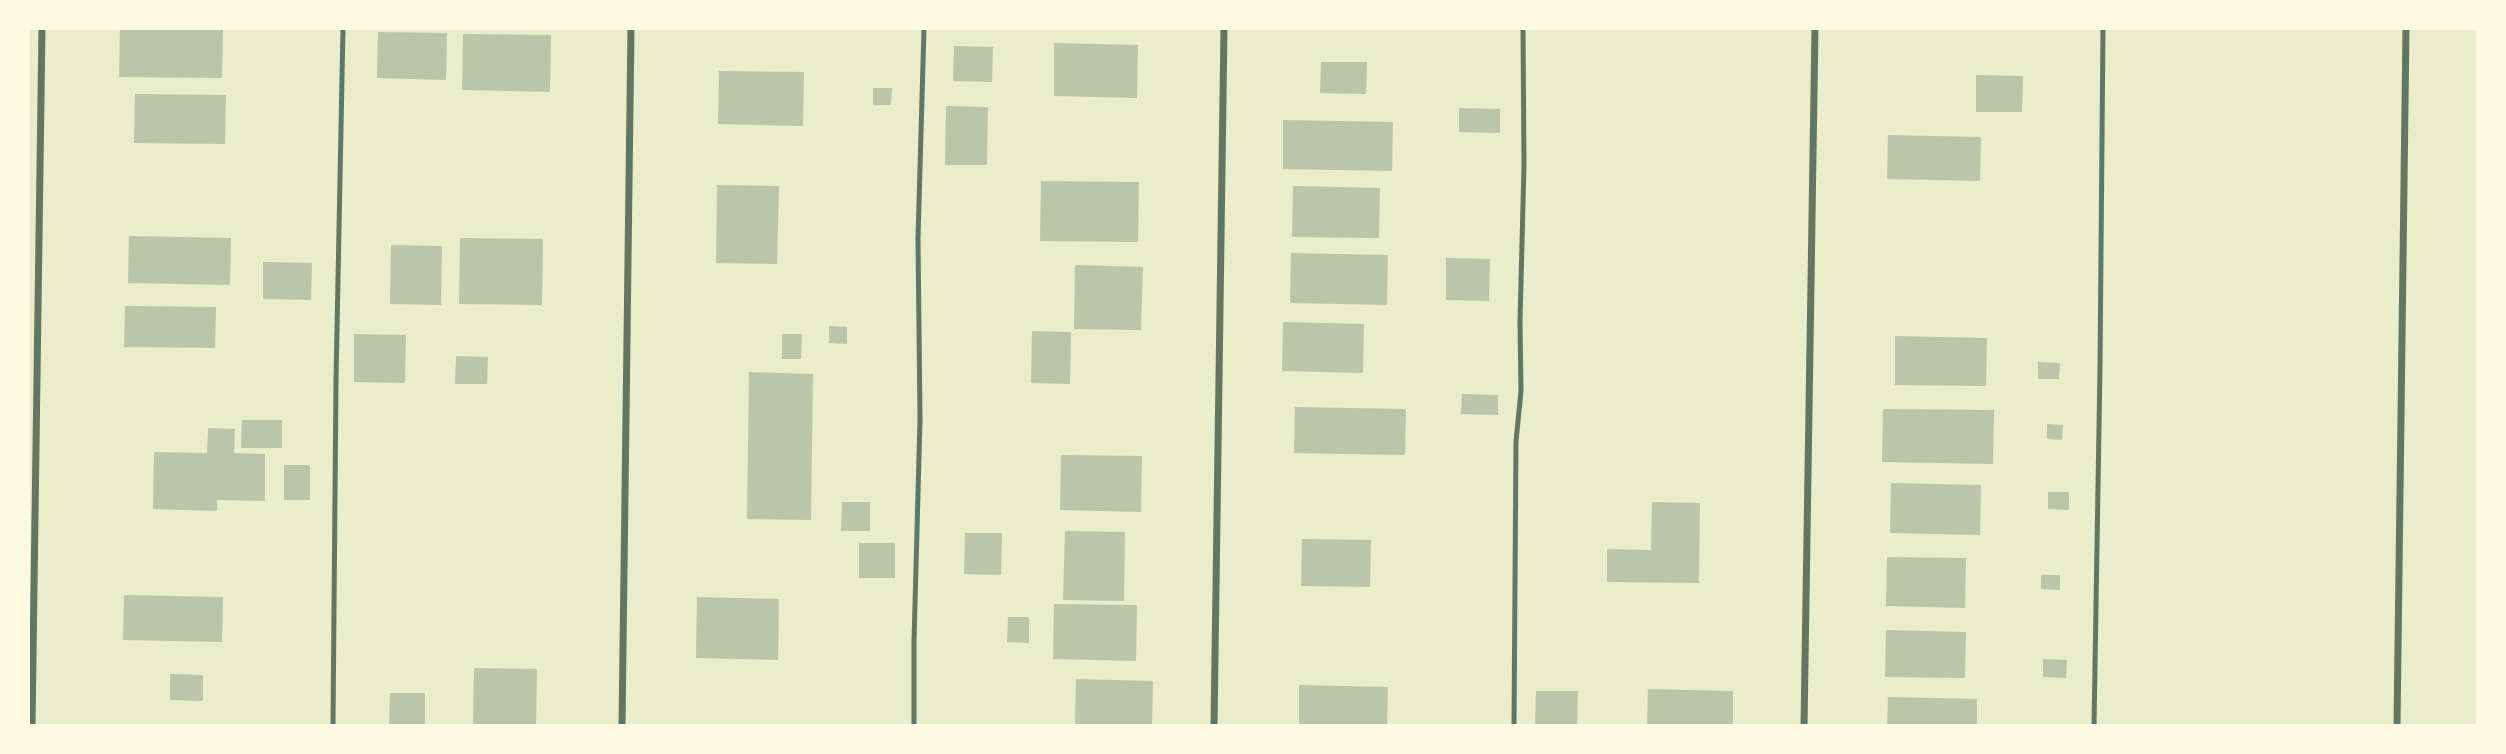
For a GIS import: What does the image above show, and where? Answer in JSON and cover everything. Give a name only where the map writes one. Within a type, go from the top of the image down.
[{"type":"street","points":[[32,726],[42,28]]},
{"type":"street","points":[[622,726],[631,28]]},
{"type":"street","points":[[1214,726],[1224,28]]},
{"type":"street","points":[[1804,726],[1815,28]]},
{"type":"street","points":[[2397,726],[2406,28]]},
{"type":"lane","points":[[332,726],[343,28]]},
{"type":"lane","points":[[914,726],[920,421],[918,238],[924,28]]},
{"type":"lane","points":[[1514,726],[1516,441],[1521,391],[1523,28]]},
{"type":"lane","points":[[2094,726],[2101,367],[2103,28]]},
{"type":"building","points":[[120,28],[223,29],[222,78],[119,77]]},
{"type":"building","points":[[378,32],[447,33],[446,80],[377,78]]},
{"type":"building","points":[[463,34],[551,35],[550,92],[462,90]]},
{"type":"building","points":[[1054,43],[1138,45],[1137,98],[1054,96]]},
{"type":"building","points":[[954,46],[993,47],[992,82],[953,81]]},
{"type":"building","points":[[1321,62],[1367,62],[1366,94],[1320,93]]},
{"type":"building","points":[[719,71],[804,72],[803,126],[718,124]]},
{"type":"building","points":[[1976,75],[2023,76],[2022,112],[1976,112]]},
{"type":"building","points":[[873,88],[892,88],[891,105],[873,105]]},
{"type":"building","points":[[135,94],[226,95],[225,144],[134,143]]},
{"type":"building","points":[[946,106],[988,107],[987,165],[945,165]]},
{"type":"building","points":[[1459,108],[1500,109],[1500,133],[1459,132]]},
{"type":"building","points":[[1283,120],[1393,122],[1392,171],[1283,169]]},
{"type":"building","points":[[1888,135],[1981,137],[1980,181],[1887,179]]},
{"type":"building","points":[[1041,181],[1139,182],[1138,242],[1040,241]]},
{"type":"building","points":[[717,185],[779,186],[777,264],[716,263]]},
{"type":"building","points":[[1293,186],[1380,188],[1379,238],[1292,237]]},
{"type":"building","points":[[129,236],[231,238],[230,285],[128,283]]},
{"type":"building","points":[[460,238],[543,239],[542,305],[459,304]]},
{"type":"building","points":[[391,245],[442,246],[441,305],[390,304]]},
{"type":"building","points":[[1291,253],[1388,255],[1387,305],[1290,303]]},
{"type":"building","points":[[1446,258],[1490,259],[1489,301],[1446,300]]},
{"type":"building","points":[[263,262],[312,263],[311,300],[263,299]]},
{"type":"building","points":[[1075,265],[1143,267],[1141,330],[1074,329]]},
{"type":"building","points":[[125,306],[216,307],[215,348],[124,347]]},
{"type":"building","points":[[1283,322],[1364,324],[1363,373],[1282,371]]},
{"type":"building","points":[[829,326],[847,327],[847,344],[829,343]]},
{"type":"building","points":[[1032,331],[1071,332],[1070,384],[1031,383]]},
{"type":"building","points":[[354,334],[406,335],[405,383],[354,382]]},
{"type":"building","points":[[782,334],[802,334],[801,359],[782,359]]},
{"type":"building","points":[[1895,336],[1987,338],[1986,386],[1895,385]]},
{"type":"building","points":[[456,356],[488,357],[487,384],[455,384]]},
{"type":"building","points":[[2038,362],[2060,363],[2059,379],[2038,379]]},
{"type":"building","points":[[749,372],[813,374],[811,520],[747,519]]},
{"type":"building","points":[[1462,394],[1498,395],[1498,415],[1461,414]]},
{"type":"building","points":[[1295,407],[1406,409],[1405,455],[1294,453]]},
{"type":"building","points":[[1883,409],[1994,410],[1993,464],[1882,462]]},
{"type":"building","points":[[242,420],[282,420],[282,448],[241,448]]},
{"type":"building","points":[[2047,424],[2063,425],[2062,440],[2047,439]]},
{"type":"building","points":[[208,428],[235,429],[234,453],[265,454],[265,501],[217,500],[217,511],[153,509],[154,452],[207,453]]},
{"type":"building","points":[[1061,455],[1142,456],[1141,512],[1060,510]]},
{"type":"building","points":[[284,465],[310,465],[310,500],[284,500]]},
{"type":"building","points":[[1891,483],[1981,485],[1980,535],[1890,533]]},
{"type":"building","points":[[2048,492],[2069,492],[2069,510],[2048,509]]},
{"type":"building","points":[[842,502],[870,502],[870,531],[841,531]]},
{"type":"building","points":[[1652,502],[1700,503],[1699,583],[1607,582],[1607,549],[1651,550]]},
{"type":"building","points":[[1065,531],[1125,532],[1124,601],[1063,600]]},
{"type":"building","points":[[965,533],[1002,533],[1001,575],[964,574]]},
{"type":"building","points":[[1302,539],[1371,540],[1370,587],[1301,586]]},
{"type":"building","points":[[859,543],[895,543],[895,578],[859,578]]},
{"type":"building","points":[[1887,557],[1966,558],[1965,608],[1886,606]]},
{"type":"building","points":[[2041,575],[2060,575],[2060,590],[2041,589]]},
{"type":"building","points":[[124,595],[223,597],[222,642],[123,640]]},
{"type":"building","points":[[697,597],[779,599],[778,660],[696,658]]},
{"type":"building","points":[[1054,604],[1137,605],[1136,661],[1053,659]]},
{"type":"building","points":[[1008,617],[1029,617],[1029,643],[1007,642]]},
{"type":"building","points":[[1886,630],[1966,632],[1965,678],[1885,677]]},
{"type":"building","points":[[2043,659],[2067,660],[2066,678],[2043,677]]},
{"type":"building","points":[[474,668],[537,669],[536,726],[473,726]]},
{"type":"building","points":[[170,674],[203,675],[203,701],[170,700]]},
{"type":"building","points":[[1076,679],[1153,681],[1152,725],[1075,724]]},
{"type":"building","points":[[1299,685],[1388,687],[1387,726],[1299,726]]},
{"type":"building","points":[[1648,689],[1733,691],[1733,726],[1647,726]]},
{"type":"building","points":[[1536,691],[1578,691],[1577,726],[1535,726]]},
{"type":"building","points":[[390,693],[425,693],[425,726],[389,726]]},
{"type":"building","points":[[1888,697],[1977,699],[1977,726],[1887,726]]}]
